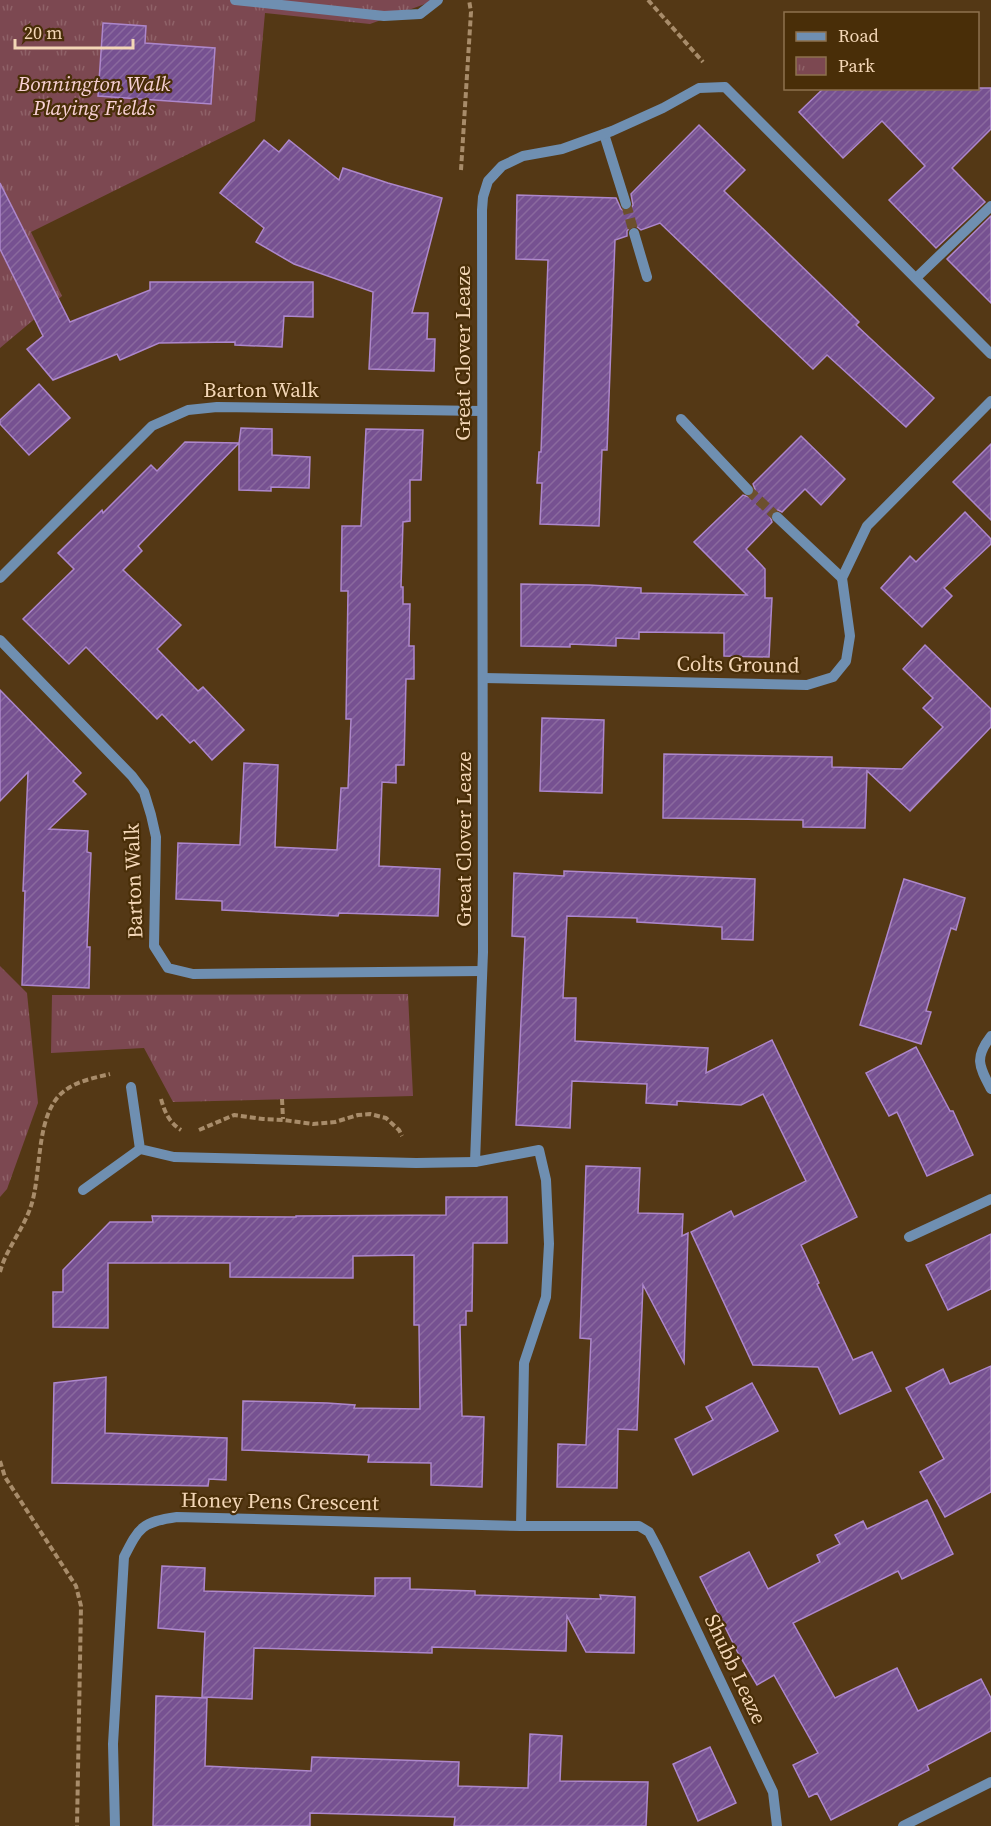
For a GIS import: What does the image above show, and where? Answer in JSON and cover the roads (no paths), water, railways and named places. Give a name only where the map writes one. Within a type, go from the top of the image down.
[{"type":"street","points":[[235,0],[384,16],[420,14],[438,0]]},
{"type":"street","name":"Great Clover Leaze","points":[[475,1162],[482,971],[482,210],[488,181],[502,166],[523,156],[562,148],[612,131],[663,108],[699,88],[725,87],[916,278]]},
{"type":"street","points":[[604,134],[626,204]]},
{"type":"street","points":[[991,206],[916,278],[991,354]]},
{"type":"street","points":[[634,233],[647,277]]},
{"type":"street","points":[[777,517],[842,578],[867,526],[991,401]]},
{"type":"street","name":"Barton Walk","points":[[0,578],[152,426],[188,410],[217,407],[481,411]]},
{"type":"street","points":[[681,419],[748,490]]},
{"type":"street","name":"Colts Ground","points":[[483,678],[807,685],[833,677],[846,661],[850,636],[842,578]]},
{"type":"street","name":"Barton Walk","points":[[0,640],[132,776],[144,792],[152,815],[156,837],[154,946],[168,968],[193,974],[482,971]]},
{"type":"street","points":[[991,1036],[981,1050],[981,1070],[991,1089]]},
{"type":"street","points":[[130,1087],[140,1149]]},
{"type":"street","points":[[83,1190],[140,1149],[174,1157],[416,1163],[475,1162],[539,1150],[546,1180],[549,1244],[546,1297],[524,1363],[521,1526]]},
{"type":"street","points":[[909,1237],[991,1199]]},
{"type":"street","name":"Honey Pens Crescent","points":[[115,1826],[113,1744],[124,1557],[136,1532],[155,1520],[177,1517],[521,1526],[639,1526],[649,1533]]},
{"type":"street","name":"Shubb Leaze","points":[[649,1533],[773,1792],[777,1826]]},
{"type":"street","points":[[903,1826],[991,1782]]},
{"type":"tunnel","points":[[626,204],[634,233]]},
{"type":"tunnel","points":[[748,490],[777,517]]},
{"type":"park label","name":"Bonnington Walk Playing Fields","points":[[94,95]]}]
